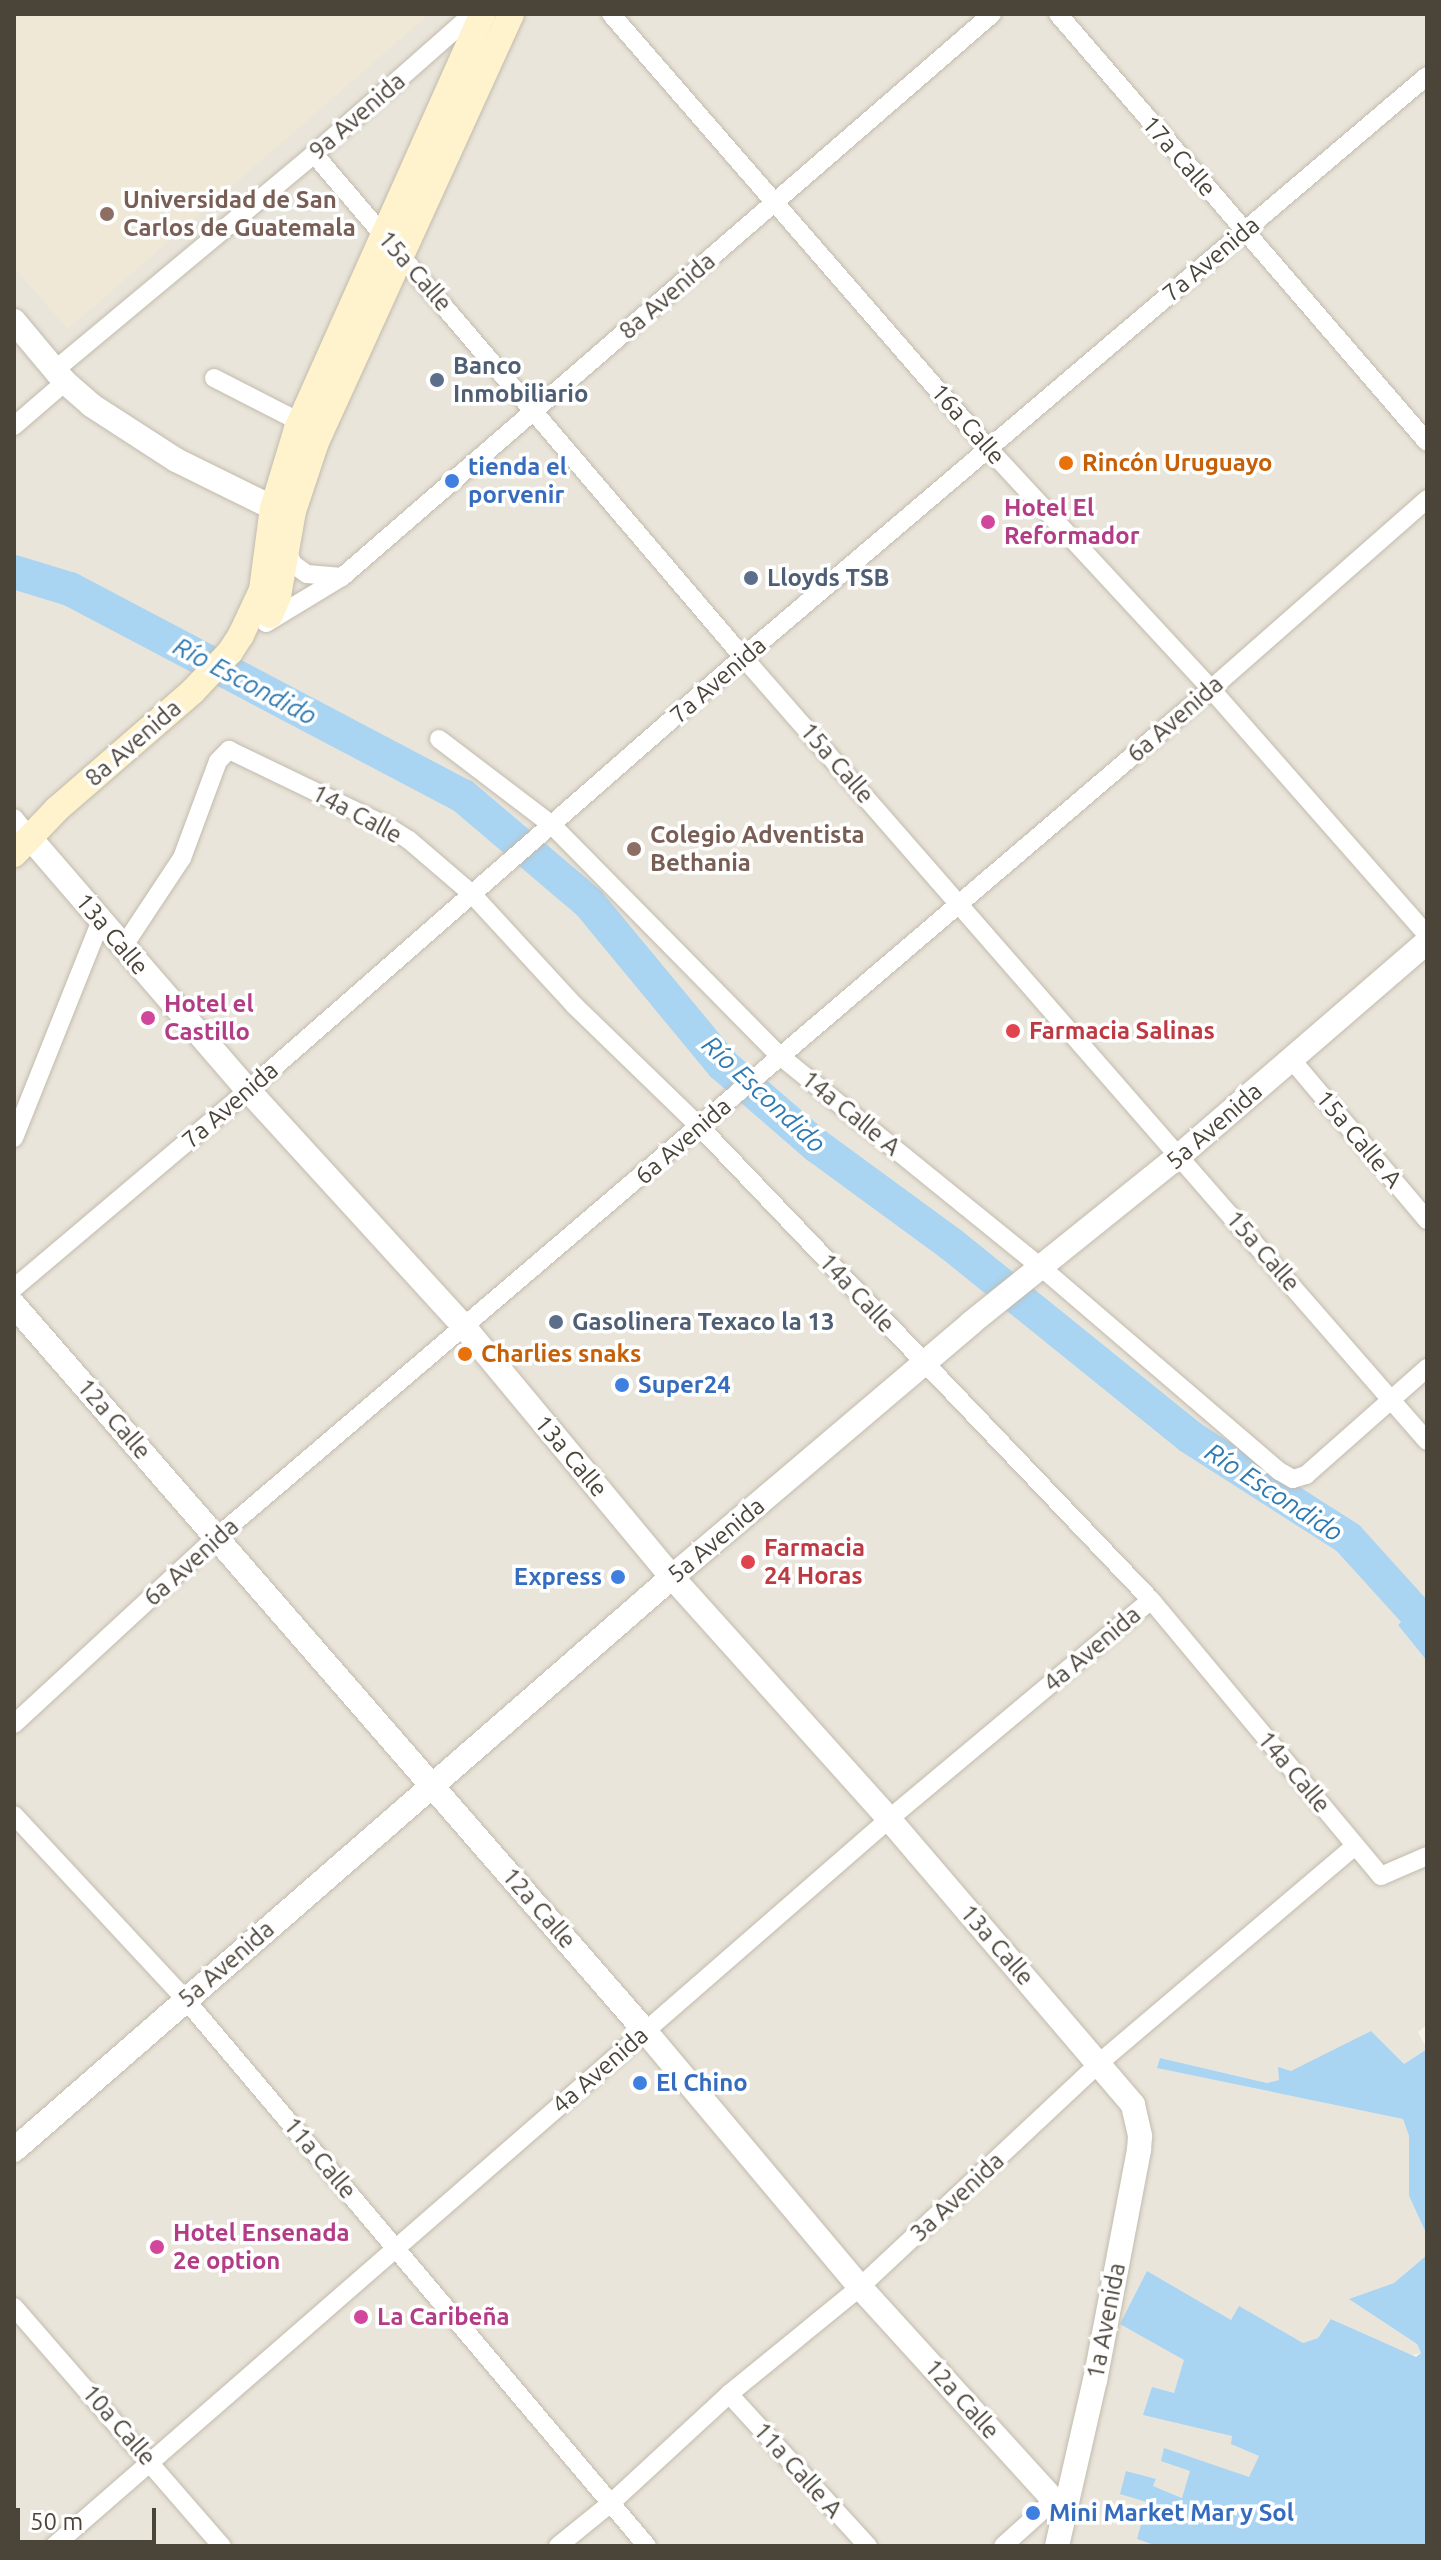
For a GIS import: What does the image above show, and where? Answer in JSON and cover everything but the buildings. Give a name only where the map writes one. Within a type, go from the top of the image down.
[{"type":"main road","points":[[283,510],[316,442],[483,14]]},
{"type":"main road","points":[[283,510],[300,422],[511,14]]},
{"type":"main road","name":"8a Avenida","points":[[22,847],[57,809],[189,703],[236,658],[266,623],[278,596],[287,551],[283,510]]},
{"type":"main road","name":"8a Avenida","points":[[236,658],[262,590],[283,510]]},
{"type":"street","name":"9a Avenida","points":[[14,426],[60,376],[473,14]]},
{"type":"street","name":"16a Calle","points":[[611,14],[988,448],[1211,689],[1427,935]]},
{"type":"street","name":"8a Avenida","points":[[266,623],[342,577],[992,14]]},
{"type":"street","name":"17a Calle","points":[[1058,14],[1427,442]]},
{"type":"street","name":"7a Avenida","points":[[14,1288],[248,1090],[743,657],[1427,76]]},
{"type":"street","name":"15a Calle","points":[[314,154],[743,657],[960,902],[1427,1441]]},
{"type":"street","points":[[14,321],[60,376],[91,405],[176,460],[283,510]]},
{"type":"street","points":[[214,378],[300,422]]},
{"type":"street","name":"6a Avenida","points":[[14,1724],[217,1537],[1211,689],[1427,499]]},
{"type":"street","points":[[287,551],[293,564],[307,574],[342,577]]},
{"type":"street","name":"14a Calle A","points":[[439,739],[547,830],[778,1057],[1033,1274],[1279,1471],[1293,1479],[1306,1475],[1392,1400]]},
{"type":"street","name":"14a Calle","points":[[123,947],[182,858],[223,753],[235,750],[409,840],[472,894],[574,1005],[706,1122],[925,1365],[1151,1600],[1381,1876],[1427,1856]]},
{"type":"street","name":"13a Calle","points":[[14,818],[22,847],[101,920],[248,1090],[465,1328],[672,1577],[889,1819],[1127,2097]]},
{"type":"street","points":[[14,1138],[101,920]]},
{"type":"street","name":"5a Avenida","points":[[14,2150],[672,1577],[971,1323],[1179,1156],[1427,942]]},
{"type":"street","name":"15a Calle A","points":[[1291,1059],[1427,1220]]},
{"type":"street","name":"12a Calle","points":[[14,1305],[645,2031],[860,2287],[1059,2506]]},
{"type":"street","points":[[1392,1400],[1427,1368]]},
{"type":"street","name":"4a Avenida","points":[[54,2546],[889,1819],[1151,1600]]},
{"type":"street","name":"11a Calle","points":[[14,1815],[185,1999],[647,2546]]},
{"type":"street","name":"3a Avenida","points":[[558,2546],[611,2503],[729,2394],[860,2287],[1099,2063],[1355,1846]]},
{"type":"street","name":"1a Avenida","points":[[1057,2546],[1059,2506],[1095,2380],[1139,2150],[1136,2112],[1127,2097]]},
{"type":"street","name":"10a Calle","points":[[14,2307],[222,2546]]},
{"type":"street","name":"11a Calle A","points":[[729,2394],[868,2546]]},
{"type":"street","points":[[1003,2546],[1059,2506]]},
{"type":"shaded area","points":[[14,14],[1427,14],[1427,1596],[1398,1625],[1427,1661],[1427,2025],[1418,2032],[1427,2049],[1404,2064],[1371,2031],[1280,2080],[1267,2083],[1160,2058],[1158,2068],[1403,2119],[1409,2136],[1409,2196],[1427,2235],[1427,2255],[1394,2283],[1350,2299],[1417,2344],[1421,2353],[1409,2356],[1332,2319],[1318,2338],[1303,2343],[1239,2307],[1231,2320],[1185,2360],[1174,2393],[1232,2437],[1232,2444],[1259,2456],[1249,2478],[1191,2470],[1183,2498],[1153,2486],[1156,2480],[1126,2471],[1148,2502],[1137,2539],[1157,2546],[14,2546]]},
{"type":"shaded area","name":"Universidad de San Carlos de Guatemala","points":[[14,14],[429,14],[68,329],[14,267]]},
{"type":"water","points":[[1427,1596],[1427,1661],[1398,1625]]},
{"type":"water","points":[[1371,2031],[1404,2064],[1427,2049],[1427,2235],[1409,2196],[1409,2136],[1403,2119],[1157,2068],[1160,2058],[1267,2083],[1279,2080],[1278,2067],[1291,2071]]},
{"type":"water","points":[[1427,2255],[1427,2546],[1157,2546],[1137,2539],[1147,2502],[1120,2494],[1126,2471],[1156,2479],[1153,2486],[1182,2498],[1190,2471],[1161,2461],[1164,2448],[1249,2477],[1259,2456],[1231,2444],[1232,2436],[1143,2415],[1152,2387],[1174,2393],[1184,2360],[1120,2324],[1147,2271],[1231,2320],[1239,2306],[1303,2343],[1318,2338],[1331,2319],[1416,2357],[1421,2353],[1417,2344],[1349,2299],[1394,2283]]},
{"type":"waterway","name":"Río Escondido","points":[[14,572],[70,589],[463,796],[589,903],[723,1065],[817,1146],[951,1244],[1190,1437],[1348,1538],[1413,1610]]},
{"type":"place","name":"Universidad de San Carlos de Guatemala","points":[[107,214]]},
{"type":"place","name":"Banco Inmobiliario","points":[[437,380]]},
{"type":"place","name":"Rincón Uruguayo","points":[[1066,463]]},
{"type":"place","name":"tienda el porvenir","points":[[452,481]]},
{"type":"place","name":"Hotel El Reformador","points":[[988,522]]},
{"type":"place","name":"Lloyds TSB","points":[[751,578]]},
{"type":"place","name":"Colegio Adventista Bethania","points":[[634,849]]},
{"type":"place","name":"Hotel el Castillo","points":[[148,1018]]},
{"type":"place","name":"Farmacia Salinas","points":[[1013,1031]]},
{"type":"place","name":"Gasolinera Texaco la 13","points":[[556,1322]]},
{"type":"place","name":"Charlies snaks","points":[[465,1354]]},
{"type":"place","name":"Super24","points":[[622,1385]]},
{"type":"place","name":"Farmacia 24 Horas","points":[[748,1562]]},
{"type":"place","name":"Express","points":[[618,1577]]},
{"type":"place","name":"El Chino","points":[[640,2083]]},
{"type":"place","name":"Hotel Ensenada 2e option","points":[[157,2247]]},
{"type":"place","name":"La Caribeña","points":[[361,2317]]},
{"type":"place","name":"Mini Market Mar y Sol","points":[[1033,2513]]}]
